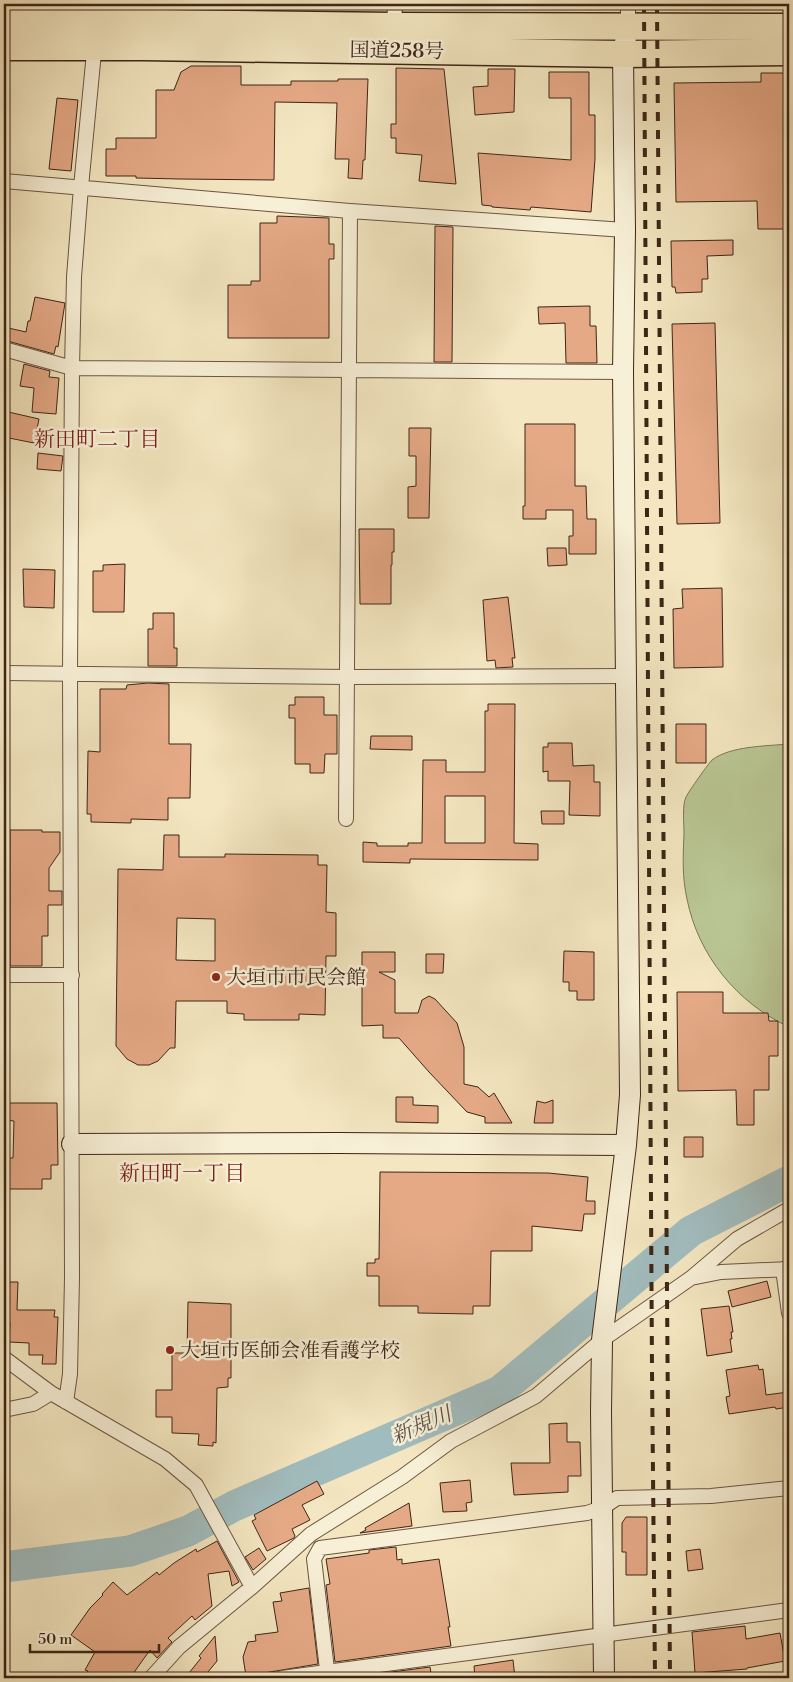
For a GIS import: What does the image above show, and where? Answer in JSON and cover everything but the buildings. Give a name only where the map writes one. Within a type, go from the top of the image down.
[{"type":"highway","name":"国道258号","points":[[4,47],[95,36],[161,13],[628,15],[789,27]]},
{"type":"highway","name":"国道258号","points":[[4,23],[95,36],[143,47],[623,54],[789,52]]},
{"type":"street","points":[[604,1678],[602,1340],[626,1145],[630,1095],[623,372],[625,230],[623,54],[628,15]]},
{"type":"street","points":[[66,1402],[70,1374],[72,1144],[70,672],[72,368],[74,277],[95,36]]},
{"type":"street","points":[[4,181],[350,212],[625,230]]},
{"type":"street","points":[[346,819],[350,212]]},
{"type":"street","points":[[4,348],[72,368],[623,372]]},
{"type":"street","points":[[4,673],[70,672],[348,677],[627,676]]},
{"type":"street","points":[[4,975],[72,975]]},
{"type":"street","points":[[72,1144],[626,1145]]},
{"type":"street","points":[[151,1678],[179,1647],[252,1587],[311,1534],[402,1477],[451,1441],[536,1396],[602,1340],[691,1278],[736,1239],[789,1209]]},
{"type":"street","points":[[691,1278],[721,1272],[786,1269],[789,1313]]},
{"type":"street","points":[[4,1358],[51,1393],[165,1459],[196,1485],[252,1587]]},
{"type":"street","points":[[4,1410],[33,1404],[51,1393]]},
{"type":"street","points":[[320,1548],[587,1513],[602,1508],[616,1498],[711,1496],[789,1488]]},
{"type":"street","points":[[311,1534],[320,1548]]},
{"type":"street","points":[[320,1548],[314,1559],[327,1675]]},
{"type":"street","points":[[282,1678],[327,1675],[603,1634],[789,1610]]},
{"type":"green space","points":[[789,744],[789,1027],[753,1005],[737,991],[710,958],[692,920],[685,891],[683,858],[686,797],[712,760],[738,749]]},
{"type":"waterway","name":"新規川","points":[[4,1567],[130,1551],[188,1531],[234,1506],[500,1391],[691,1231],[789,1181]]},
{"type":"railway","points":[[644,4],[655,1678]]},
{"type":"railway","points":[[657,4],[670,1678]]},
{"type":"place","name":"大垣市市民会館","points":[[216,977]]},
{"type":"place","name":"大垣市医師会准看護学校","points":[[170,1350]]},
{"type":"district","name":"新田町二丁目","points":[[97,439]]},
{"type":"district","name":"新田町一丁目","points":[[182,1173]]}]
